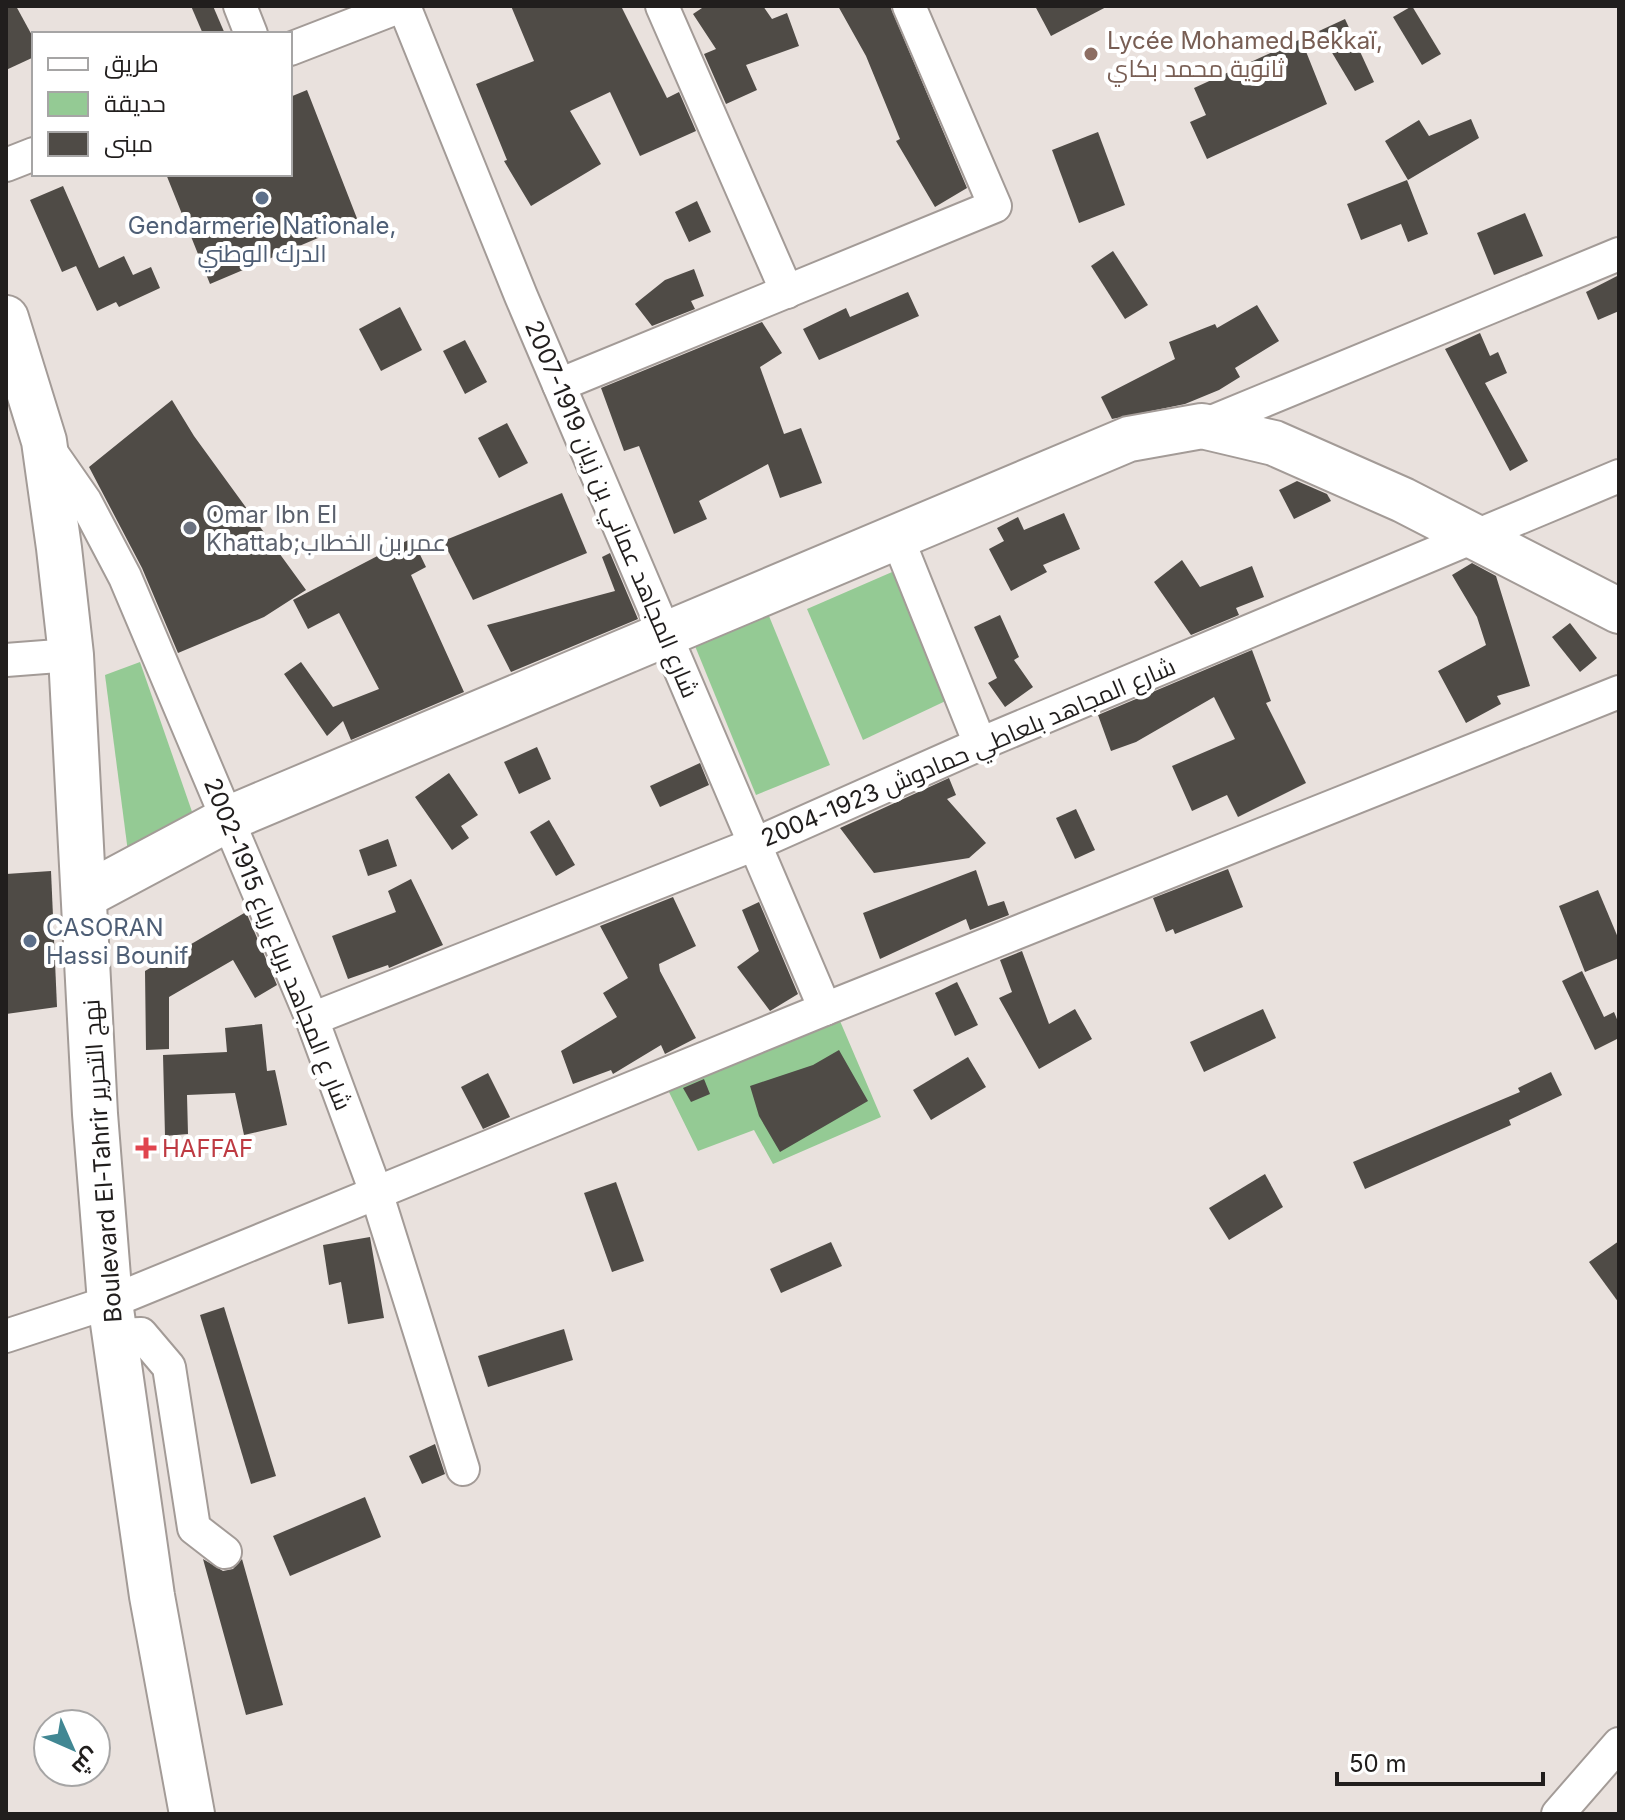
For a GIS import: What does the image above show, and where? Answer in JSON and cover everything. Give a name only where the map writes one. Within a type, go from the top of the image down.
[{"type":"main road","name":"Boulevard El-Tahrir نهج التحرير","points":[[6,318],[44,441],[71,655],[86,895],[95,1114],[112,1318],[152,1596],[192,1814]]},
{"type":"main road","points":[[86,895],[228,819],[1129,439],[1202,426],[1274,443],[1403,500],[1619,611]]},
{"type":"street","points":[[240,6],[250,32]]},
{"type":"street","points":[[292,48],[403,6]]},
{"type":"street","name":"شارع المجاهد عماني بن زيان 1919-2007","points":[[403,6],[559,385],[825,1009]]},
{"type":"street","points":[[662,6],[787,292]]},
{"type":"street","points":[[559,385],[995,206],[909,6]]},
{"type":"street","points":[[6,165],[32,155]]},
{"type":"street","points":[[1202,426],[1619,254]]},
{"type":"street","name":"شار ع المجاهد برباع رباع 1915-2002","points":[[44,441],[85,501],[125,577],[312,1019],[377,1195],[463,1469]]},
{"type":"street","name":"شارع المجاهد بلعاطي حمادوش 1923-2004","points":[[312,1019],[755,844],[980,744],[1619,476]]},
{"type":"street","points":[[897,537],[980,744]]},
{"type":"street","points":[[6,660],[71,655]]},
{"type":"street","points":[[6,1336],[112,1318],[377,1195],[825,1009],[1619,692]]},
{"type":"street","points":[[112,1318],[141,1334],[169,1367],[194,1528],[225,1552]]},
{"type":"street","points":[[1558,1814],[1619,1744]]},
{"type":"green space","points":[[899,569],[954,697],[863,740],[807,609]]},
{"type":"green space","points":[[769,616],[830,765],[756,795],[695,646]]},
{"type":"green space","points":[[140,662],[197,826],[128,852],[105,675]]},
{"type":"green space","points":[[840,1021],[881,1117],[773,1164],[754,1130],[698,1151],[667,1088]]},
{"type":"building","points":[[6,6],[16,6],[32,35],[32,58],[6,70]]},
{"type":"building","points":[[191,6],[213,6],[224,32],[202,32]]},
{"type":"building","points":[[511,6],[621,6],[667,98],[679,92],[696,131],[640,156],[610,92],[570,111],[601,164],[531,206],[504,161],[507,160],[476,84],[534,61]]},
{"type":"building","points":[[705,6],[763,6],[772,19],[787,13],[799,46],[746,65],[757,90],[726,104],[704,54],[716,49],[693,14]]},
{"type":"building","points":[[838,6],[890,6],[967,188],[935,207],[896,141],[900,139],[866,56]]},
{"type":"building","points":[[1035,6],[1108,6],[1051,36]]},
{"type":"building","points":[[1412,6],[1441,54],[1422,65],[1393,17]]},
{"type":"building","points":[[1345,19],[1374,82],[1355,91],[1319,31]]},
{"type":"building","points":[[1301,39],[1327,104],[1207,159],[1190,122],[1206,115],[1194,88]]},
{"type":"building","name":"Gendarmerie Nationale, الدرك الوطني","points":[[307,90],[358,221],[210,284],[167,176],[292,176],[292,96]]},
{"type":"building","points":[[1471,119],[1479,138],[1408,180],[1385,141],[1419,120],[1429,136]]},
{"type":"building","points":[[1098,132],[1125,205],[1079,223],[1052,150]]},
{"type":"building","points":[[1407,180],[1428,234],[1408,242],[1401,224],[1361,240],[1347,204]]},
{"type":"building","points":[[63,186],[99,268],[124,256],[133,275],[151,267],[160,288],[119,307],[116,302],[97,311],[76,266],[62,272],[30,200]]},
{"type":"building","points":[[697,201],[711,232],[689,242],[675,212]]},
{"type":"building","points":[[1525,213],[1543,256],[1494,275],[1477,233]]},
{"type":"building","points":[[1113,251],[1148,305],[1125,319],[1091,266]]},
{"type":"building","points":[[694,269],[704,296],[691,301],[695,309],[652,326],[635,304],[665,280]]},
{"type":"building","points":[[1619,275],[1619,311],[1598,320],[1586,292]]},
{"type":"building","points":[[908,292],[919,316],[819,360],[803,329],[846,308],[850,317]]},
{"type":"building","points":[[1257,305],[1279,341],[1235,368],[1240,377],[1219,390],[1185,404],[1112,419],[1101,397],[1175,359],[1169,342],[1215,324],[1217,328]]},
{"type":"building","points":[[400,307],[422,350],[381,371],[359,329]]},
{"type":"building","points":[[762,322],[782,353],[760,367],[784,434],[801,428],[822,483],[780,498],[768,464],[699,501],[707,519],[674,534],[639,446],[624,451],[601,388]]},
{"type":"building","points":[[1480,333],[1490,356],[1498,352],[1507,373],[1485,383],[1528,461],[1510,471],[1445,349]]},
{"type":"building","points":[[465,340],[487,382],[465,394],[443,351]]},
{"type":"building","name":"Omar Ibn El Khattab;عمر بن الخطاب","points":[[172,400],[194,436],[306,590],[264,617],[178,653],[142,568],[89,467]]},
{"type":"building","points":[[507,423],[528,463],[499,478],[478,438]]},
{"type":"building","points":[[1297,481],[1327,494],[1331,501],[1294,519],[1279,490]]},
{"type":"building","points":[[562,493],[587,553],[473,600],[443,541]]},
{"type":"building","points":[[1064,513],[1080,549],[1043,565],[1047,572],[1011,591],[989,549],[1004,541],[997,528],[1018,517],[1024,530]]},
{"type":"building","points":[[412,538],[426,567],[411,575],[464,692],[351,740],[343,721],[327,736],[284,674],[301,662],[333,707],[379,689],[339,613],[308,629],[293,600]]},
{"type":"building","points":[[610,553],[638,619],[511,672],[487,625],[615,591],[602,557]]},
{"type":"building","points":[[1182,560],[1200,587],[1252,566],[1264,597],[1236,608],[1239,615],[1191,635],[1154,582]]},
{"type":"building","points":[[1472,563],[1496,576],[1530,686],[1497,696],[1501,704],[1466,723],[1438,671],[1486,645],[1477,617],[1452,575]]},
{"type":"building","points":[[1000,615],[1019,657],[1014,660],[1033,687],[1005,707],[988,683],[997,678],[974,627]]},
{"type":"building","points":[[1570,623],[1597,658],[1580,672],[1552,637]]},
{"type":"building","points":[[1252,650],[1271,701],[1266,703],[1306,783],[1238,817],[1227,795],[1192,811],[1172,766],[1235,739],[1214,697],[1136,742],[1111,751],[1098,715]]},
{"type":"building","points":[[537,747],[551,779],[519,794],[504,762]]},
{"type":"building","points":[[700,763],[709,785],[660,807],[650,786]]},
{"type":"building","points":[[449,773],[478,815],[461,826],[469,838],[452,850],[415,797]]},
{"type":"building","points":[[949,778],[956,795],[947,799],[986,843],[969,858],[874,873],[840,828]]},
{"type":"building","points":[[1076,809],[1095,850],[1075,859],[1056,818]]},
{"type":"building","points":[[549,820],[575,865],[556,876],[530,832]]},
{"type":"building","points":[[388,839],[397,866],[368,876],[359,850]]},
{"type":"building","points":[[1228,869],[1243,907],[1175,934],[1173,929],[1166,932],[1153,898]]},
{"type":"building","points":[[976,870],[988,906],[1004,901],[1009,915],[970,930],[966,919],[880,959],[863,913]]},
{"type":"building","name":"CASORAN Hassi Bounif","points":[[51,871],[57,1007],[6,1014],[6,874]]},
{"type":"building","points":[[411,879],[443,945],[389,968],[388,965],[348,979],[332,936],[396,912],[388,891]]},
{"type":"building","points":[[1598,890],[1619,940],[1619,958],[1585,972],[1559,906]]},
{"type":"building","points":[[673,897],[696,946],[659,964],[660,971],[696,1038],[665,1054],[661,1045],[613,1074],[611,1070],[573,1084],[561,1051],[617,1017],[603,993],[628,978],[600,926]]},
{"type":"building","points":[[759,902],[798,994],[770,1011],[737,967],[759,951],[742,910]]},
{"type":"building","points":[[246,912],[277,985],[255,998],[233,960],[169,997],[169,1049],[146,1050],[145,971]]},
{"type":"building","points":[[1022,951],[1049,1024],[1075,1009],[1092,1039],[1039,1069],[999,998],[1012,992],[1000,960]]},
{"type":"building","points":[[1582,971],[1604,1017],[1614,1012],[1619,1024],[1619,1038],[1595,1050],[1562,981]]},
{"type":"building","points":[[957,982],[978,1025],[955,1036],[935,993]]},
{"type":"building","points":[[1263,1009],[1276,1038],[1204,1072],[1190,1042]]},
{"type":"building","points":[[262,1024],[267,1071],[275,1070],[287,1125],[244,1135],[235,1093],[187,1095],[188,1134],[165,1136],[163,1055],[227,1052],[225,1028]]},
{"type":"building","points":[[839,1050],[868,1101],[780,1152],[759,1116],[750,1086],[813,1065]]},
{"type":"building","points":[[968,1057],[986,1087],[931,1120],[913,1090]]},
{"type":"building","points":[[1551,1072],[1562,1095],[1509,1120],[1511,1125],[1365,1189],[1353,1162],[1520,1092],[1518,1088]]},
{"type":"building","points":[[488,1073],[510,1117],[483,1129],[461,1087]]},
{"type":"building","points":[[704,1079],[710,1094],[691,1102],[683,1088]]},
{"type":"building","points":[[1265,1174],[1283,1207],[1229,1240],[1209,1208]]},
{"type":"building","points":[[616,1182],[644,1261],[612,1272],[584,1193]]},
{"type":"building","points":[[370,1237],[384,1318],[348,1324],[341,1282],[329,1285],[323,1245]]},
{"type":"building","points":[[1619,1241],[1619,1303],[1589,1262]]},
{"type":"building","points":[[831,1242],[842,1266],[781,1293],[770,1269]]},
{"type":"building","points":[[224,1307],[276,1476],[251,1484],[200,1315]]},
{"type":"building","points":[[564,1329],[573,1360],[488,1387],[478,1356]]},
{"type":"building","points":[[435,1444],[445,1474],[422,1484],[409,1456]]},
{"type":"building","points":[[365,1497],[381,1537],[290,1576],[273,1536]]},
{"type":"building","points":[[203,1559],[223,1571],[233,1569],[242,1559],[283,1705],[246,1715]]},
{"type":"place","name":"Lycée Mohamed Bekkaï, ثانوية محمد بكاي","points":[[1091,54]]},
{"type":"place","name":"Gendarmerie Nationale, الدرك الوطني","points":[[262,198]]},
{"type":"place","name":"Omar Ibn El Khattab;عمر بن الخطاب","points":[[190,528]]},
{"type":"place","name":"CASORAN Hassi Bounif","points":[[30,941]]},
{"type":"place","name":"HAFFAF","points":[[146,1148]]}]
